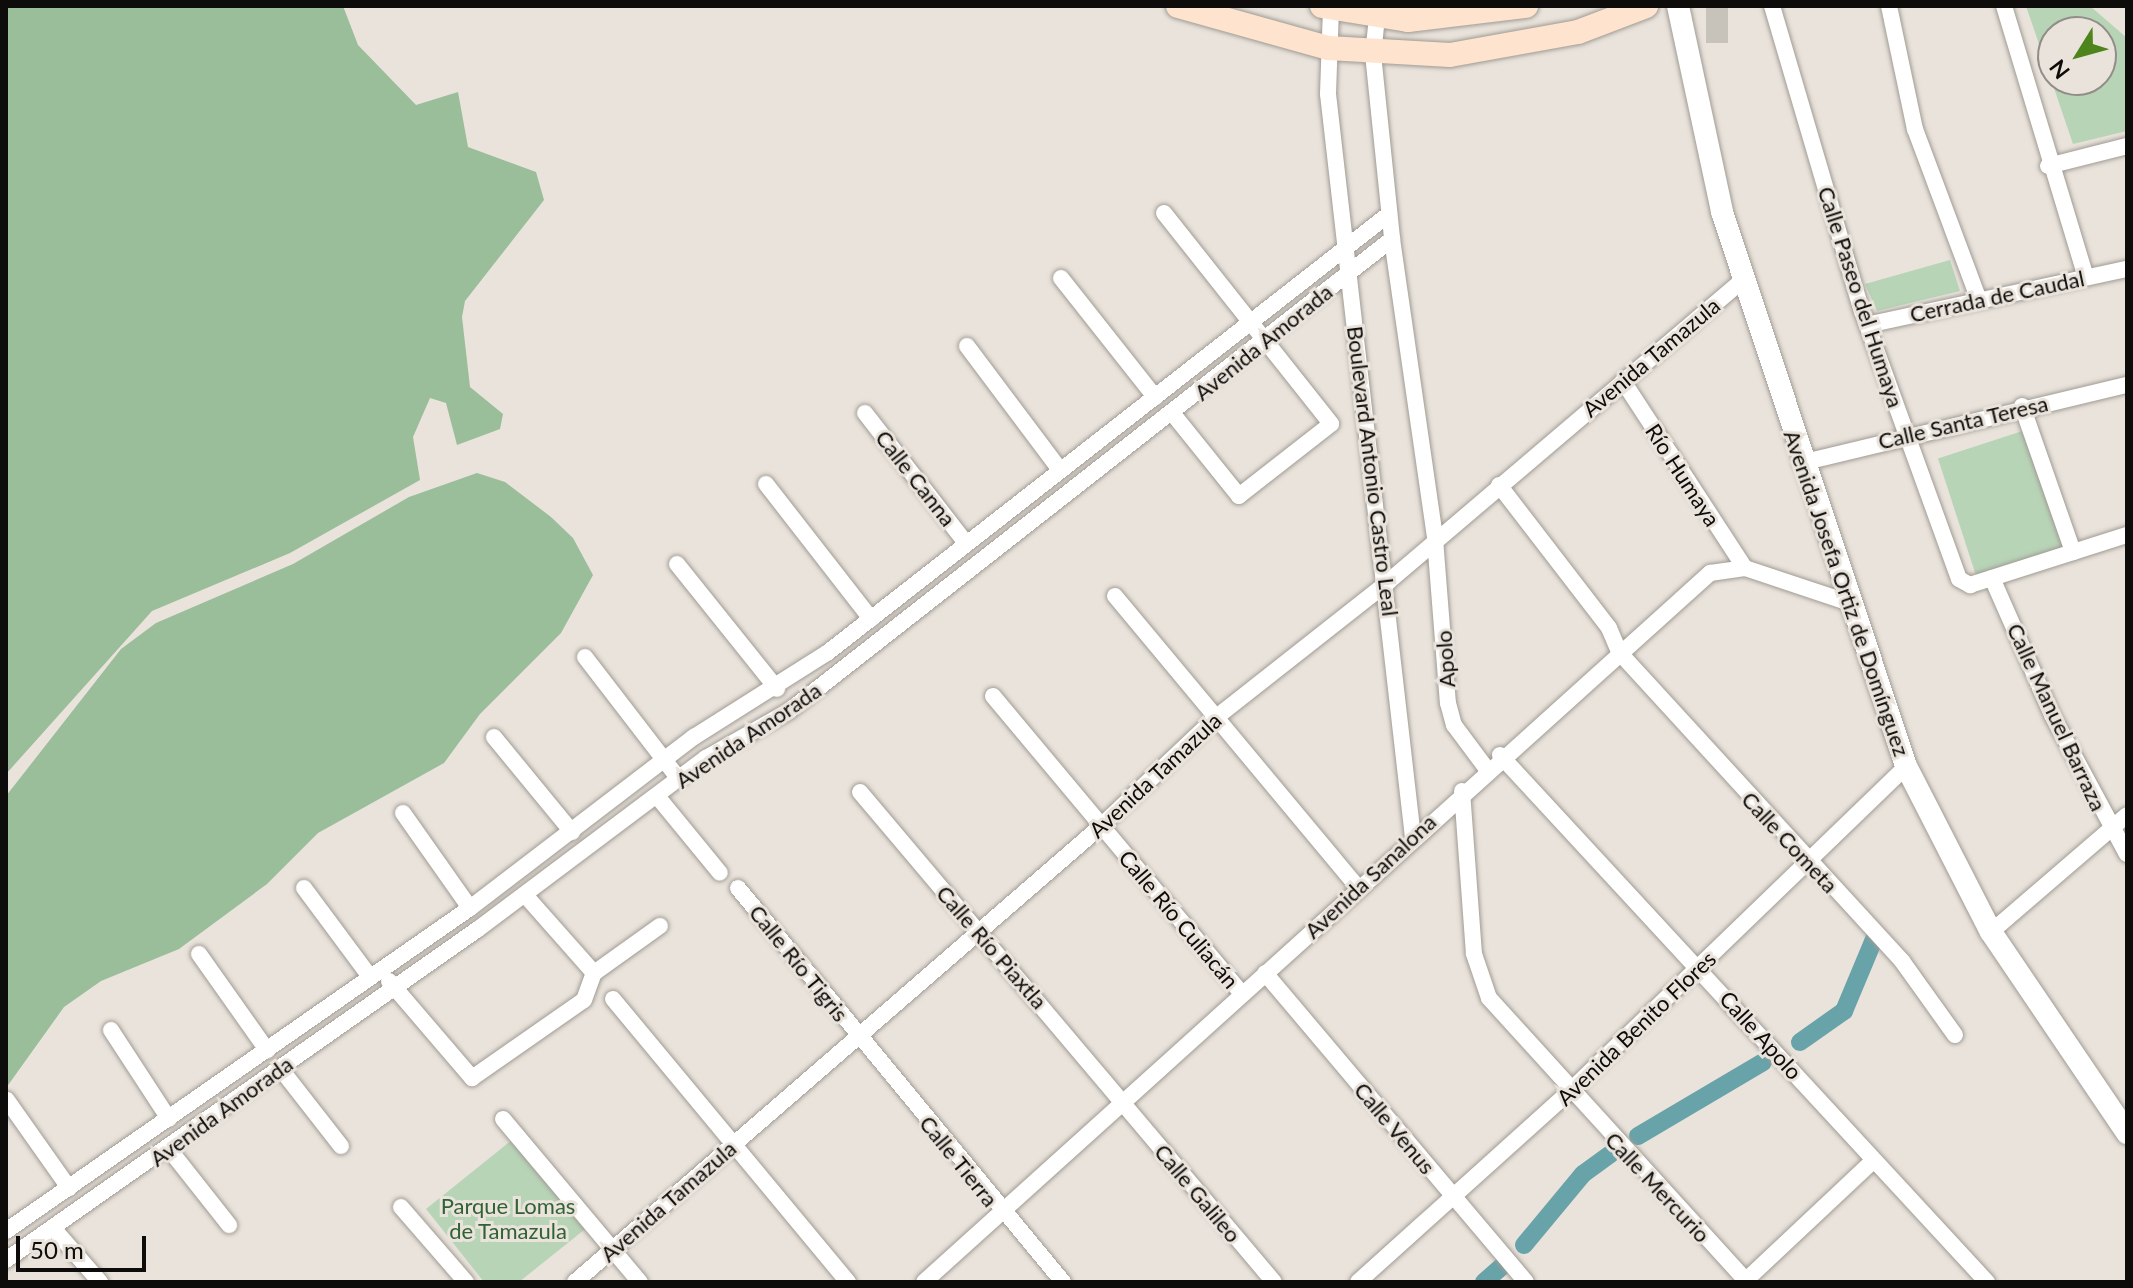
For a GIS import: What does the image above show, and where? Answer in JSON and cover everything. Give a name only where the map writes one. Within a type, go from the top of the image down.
[{"type":"main road","points":[[1178,6],[1328,48],[1373,54],[1515,46],[1646,6]]},
{"type":"main road","points":[[1326,7],[1377,17],[1451,18],[1526,6]]},
{"type":"street","name":"Avenida Josefa Ortiz de Domínguez","points":[[1678,6],[1703,150],[1801,463],[1906,766],[1991,932],[2127,1133]]},
{"type":"street","name":"Calle Paseo del Humaya","points":[[1772,6],[1867,325],[1963,584],[1992,578]]},
{"type":"street","points":[[1889,6],[1915,129],[1979,300]]},
{"type":"street","points":[[2004,6],[2048,166],[2086,277]]},
{"type":"street","name":"Boulevard Antonio Castro Leal","points":[[1326,7],[1345,247],[1388,582],[1413,838]]},
{"type":"street","points":[[1377,17],[1373,54],[1389,214],[1435,539]]},
{"type":"street","points":[[2048,166],[2127,146]]},
{"type":"street","points":[[1164,213],[1331,424],[1239,496],[1173,414]]},
{"type":"street","name":"Avenida Amorada","points":[[6,1231],[470,908],[664,760],[777,689],[1389,214]]},
{"type":"street","name":"Avenida Amorada","points":[[6,1260],[169,1149],[525,895],[679,779],[789,711],[1173,414],[1392,239]]},
{"type":"street","name":"Cerrada de Caudal","points":[[1867,325],[2127,269]]},
{"type":"street","points":[[1061,278],[1155,397]]},
{"type":"street","name":"Avenida Tamazula","points":[[575,1282],[1101,826],[1214,719],[1388,582],[1745,278]]},
{"type":"street","points":[[1285,293],[1299,312]]},
{"type":"street","points":[[967,346],[1060,470]]},
{"type":"street","name":"Río Humaya","points":[[1623,381],[1745,568]]},
{"type":"street","name":"Calle Santa Teresa","points":[[1801,463],[2022,406],[2127,385]]},
{"type":"street","points":[[2022,406],[2073,552]]},
{"type":"street","name":"Calle Canna","points":[[865,413],[966,543]]},
{"type":"street","points":[[766,484],[871,619]]},
{"type":"street","name":"Calle Cometa","points":[[1499,485],[1609,628],[1619,652],[1809,864],[1902,961],[1955,1035]]},
{"type":"street","points":[[1992,578],[2127,535]]},
{"type":"street","name":"Apolo","points":[[1435,539],[1448,703],[1454,725],[1486,768]]},
{"type":"street","points":[[677,564],[777,689]]},
{"type":"street","points":[[1745,568],[1850,603]]},
{"type":"street","name":"Avenida Sanalona","points":[[924,1282],[1125,1102],[1500,755],[1710,573],[1745,568]]},
{"type":"street","name":"Calle Manuel Barraza","points":[[1992,578],[2110,830],[2127,854]]},
{"type":"street","points":[[904,592],[919,610]]},
{"type":"street","points":[[1115,596],[1214,719],[1358,888]]},
{"type":"street","points":[[585,657],[679,779]]},
{"type":"street","name":"Calle Río Culiacán","points":[[993,696],[1242,994]]},
{"type":"street","points":[[494,737],[572,832]]},
{"type":"street","name":"Calle Apolo","points":[[1500,755],[1699,966],[1873,1161],[1987,1282]]},
{"type":"street","name":"Avenida Benito Flores","points":[[1358,1282],[1454,1199],[1569,1092],[1809,864],[1906,766]]},
{"type":"street","name":"Calle Mercurio","points":[[1462,791],[1474,954],[1489,998],[1569,1092],[1745,1281]]},
{"type":"street","name":"Calle Río Piaxtla","points":[[860,792],[1125,1102]]},
{"type":"street","points":[[657,796],[720,873]]},
{"type":"street","points":[[403,813],[470,908]]},
{"type":"street","points":[[1991,932],[2127,815]]},
{"type":"street","points":[[304,888],[375,974],[395,987],[472,1078],[584,1000],[594,973],[660,926]]},
{"type":"street","name":"Calle Río Tigris","points":[[738,888],[859,1038]]},
{"type":"street","points":[[525,895],[594,973]]},
{"type":"street","points":[[199,954],[267,1050]]},
{"type":"street","name":"Calle Venus","points":[[1265,973],[1526,1282]]},
{"type":"street","points":[[613,999],[737,1141],[848,1282]]},
{"type":"street","points":[[111,1030],[169,1119]]},
{"type":"street","name":"Calle Tierra","points":[[859,1038],[1001,1212],[1063,1282]]},
{"type":"street","points":[[280,1068],[341,1146]]},
{"type":"street","points":[[7,1100],[69,1188]]},
{"type":"street","name":"Calle Galileo","points":[[1125,1102],[1274,1282]]},
{"type":"street","points":[[503,1119],[640,1282]]},
{"type":"street","points":[[169,1149],[229,1225]]},
{"type":"street","points":[[1745,1281],[1873,1161]]},
{"type":"street","points":[[93,1171],[107,1192]]},
{"type":"street","points":[[401,1207],[466,1282]]},
{"type":"street","points":[[53,1228],[100,1282]]},
{"type":"green space","points":[[6,6],[343,6],[358,45],[416,105],[458,92],[468,147],[536,172],[544,200],[465,301],[462,317],[470,387],[503,414],[500,429],[457,445],[446,403],[430,398],[413,437],[420,480],[290,553],[152,611],[6,774]]},
{"type":"green space","points":[[2026,6],[2090,6],[2102,16],[2037,16],[2037,38]]},
{"type":"green space","points":[[2117,29],[2127,38],[2127,131],[2073,144],[2057,96],[2117,96]]},
{"type":"green space","points":[[1950,260],[1960,291],[1877,311],[1865,284]]},
{"type":"green space","points":[[2035,427],[2073,544],[1976,575],[1938,459]]},
{"type":"green space","points":[[477,473],[505,482],[551,517],[573,538],[593,575],[561,633],[480,714],[444,763],[318,833],[267,884],[179,949],[101,981],[64,1007],[6,1088],[6,796],[121,649],[156,623],[293,564],[409,497]]},
{"type":"green space","name":"Parque Lomas de Tamazula","points":[[517,1136],[589,1226],[519,1282],[484,1282],[426,1209]]},
{"type":"building","points":[[1706,6],[1728,6],[1728,43],[1706,43]]},
{"type":"waterway","points":[[1800,1042],[1844,1011],[1875,937]]},
{"type":"waterway","points":[[1638,1136],[1763,1062]]},
{"type":"waterway","points":[[1524,1245],[1583,1174],[1611,1154]]},
{"type":"waterway","points":[[1484,1282],[1501,1267]]}]
